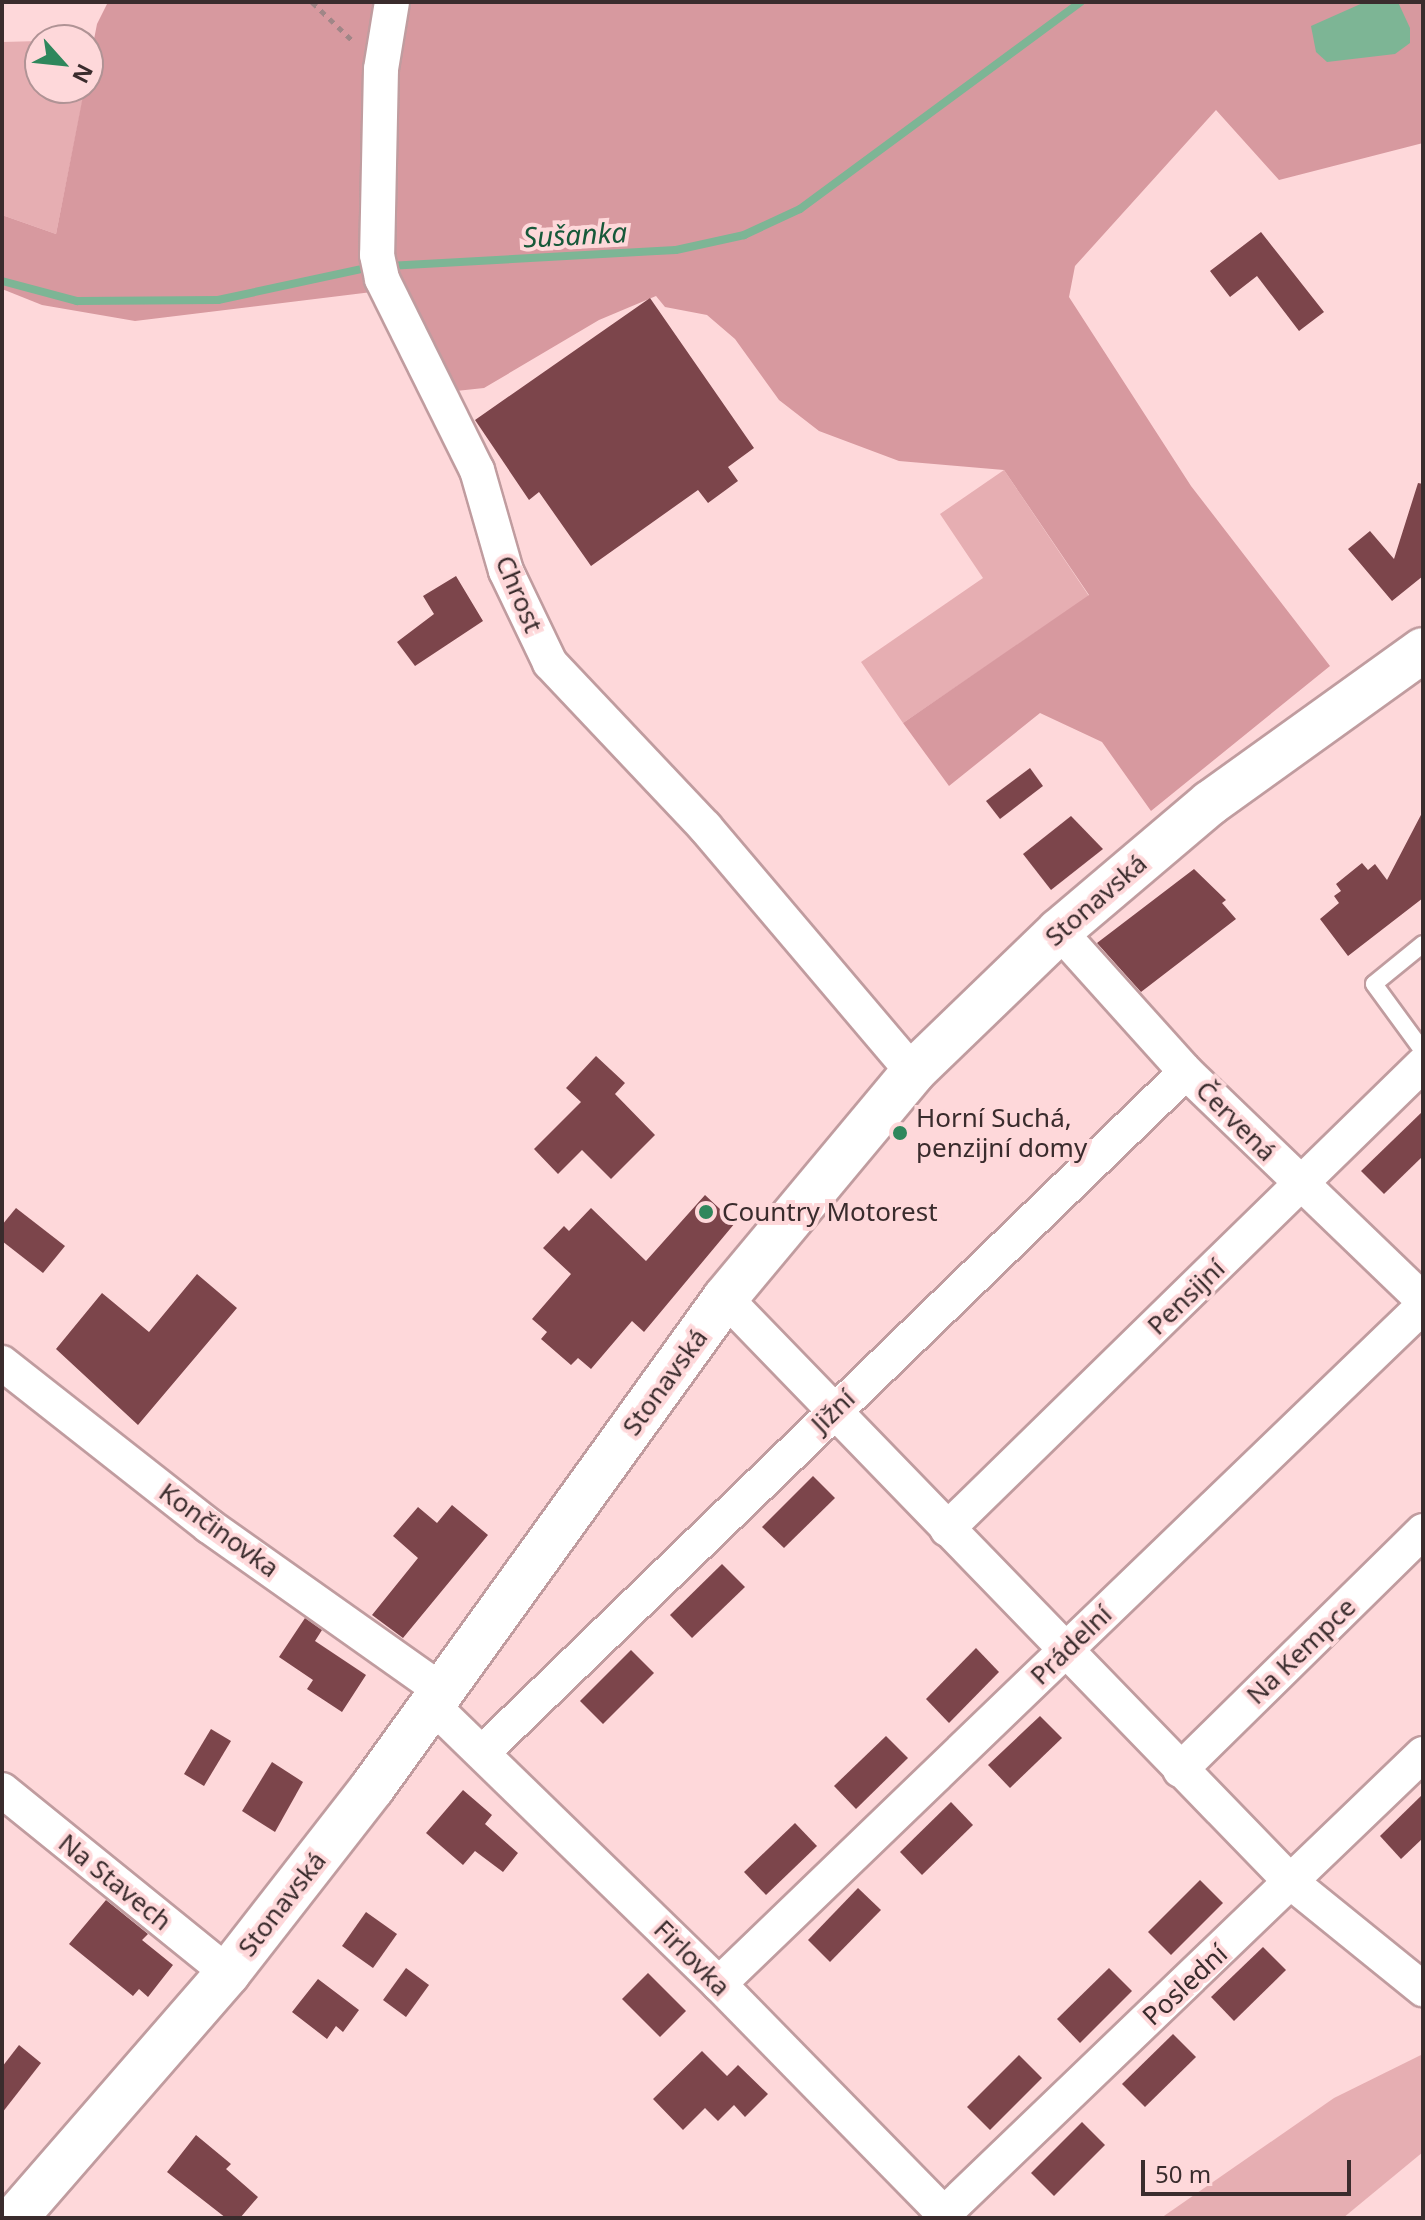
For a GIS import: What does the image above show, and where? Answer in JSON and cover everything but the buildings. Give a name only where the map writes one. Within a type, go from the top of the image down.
[{"type":"main road","name":"Stonavská","points":[[15,2218],[228,1973],[436,1697],[725,1298],[913,1072],[1059,931],[1210,803],[1423,650]]},
{"type":"street","name":"Chrost","points":[[392,2],[381,69],[380,267],[477,470],[506,571],[550,663],[705,827],[913,1072]]},
{"type":"street","name":"Červená","points":[[1059,931],[1186,1072],[1423,1303]]},
{"type":"street","name":"Pensijní","points":[[947,1529],[1423,1064]]},
{"type":"street","name":"Jižní","points":[[483,1752],[1186,1072]]},
{"type":"street","points":[[725,1298],[1292,1883],[1423,1989]]},
{"type":"street","name":"Prádelní","points":[[719,1984],[1423,1303]]},
{"type":"street","name":"Končinovka","points":[[2,1363],[209,1526],[436,1697]]},
{"type":"street","name":"Na Kempce","points":[[1180,1770],[1423,1531]]},
{"type":"street","name":"Firlovka","points":[[436,1697],[483,1752],[719,1984],[946,2216]]},
{"type":"street","name":"Poslední","points":[[946,2216],[1423,1754]]},
{"type":"street","name":"Na Stavech","points":[[2,1790],[228,1973]]},
{"type":"lane","points":[[1423,944],[1374,984],[1423,1051]]},
{"type":"path","points":[[312,2],[381,69]]},
{"type":"shaded area","points":[[108,2],[1423,2],[1423,143],[1279,180],[1216,110],[1075,266],[1069,297],[1191,486],[1330,666],[1151,811],[1102,742],[1040,713],[949,786],[903,723],[1089,595],[1004,470],[899,461],[819,431],[779,400],[735,339],[707,315],[665,307],[656,296],[599,320],[484,388],[456,391],[372,292],[135,321],[42,305],[2,289],[2,215],[56,234],[81,104],[104,104],[104,24],[97,24]]},
{"type":"shaded area","points":[[1365,2],[1398,2],[1410,28],[1410,43],[1395,54],[1327,62],[1316,52],[1311,26]]},
{"type":"shaded area","points":[[24,41],[24,104],[82,104],[56,234],[2,215],[2,42]]},
{"type":"shaded area","points":[[1004,470],[1089,596],[903,723],[861,662],[983,578],[940,514]]},
{"type":"shaded area","points":[[1423,2054],[1423,2152],[1343,2218],[1161,2218],[1334,2098]]},
{"type":"waterway","name":"Sušanka","points":[[388,266],[676,250],[744,235],[800,209],[1081,2]]},
{"type":"waterway","name":"Sušanka","points":[[2,281],[77,301],[218,300],[371,267]]},
{"type":"place","name":"Horní Suchá, penzijní domy","points":[[900,1133]]},
{"type":"place","name":"Country Motorest","points":[[706,1212]]}]
